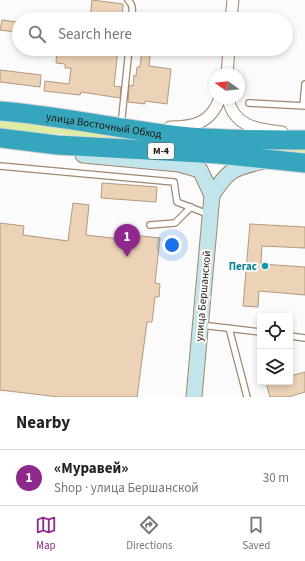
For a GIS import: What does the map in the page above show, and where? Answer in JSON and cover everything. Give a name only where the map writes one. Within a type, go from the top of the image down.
[{"type":"highway","name":"улица Восточный Обход","points":[[0,111],[36,114],[121,128],[190,137],[305,140]]},
{"type":"highway","name":"улица Восточный Обход","points":[[0,138],[56,145],[218,154],[305,163]]},
{"type":"street","points":[[232,12],[233,0]]},
{"type":"street","points":[[227,68],[228,56]]},
{"type":"street","points":[[121,128],[142,125],[163,128],[188,127],[207,118],[218,104]]},
{"type":"street","points":[[230,104],[232,113],[244,124],[268,130],[305,134]]},
{"type":"street","points":[[56,145],[71,154],[179,164],[200,170],[212,195]]},
{"type":"street","name":"улица Бершанской","points":[[194,397],[212,195],[223,178],[234,169],[266,160]]},
{"type":"lane","points":[[128,0],[133,8],[133,12]]},
{"type":"lane","points":[[121,128],[128,56]]},
{"type":"lane","points":[[249,103],[304,106],[305,84]]},
{"type":"lane","points":[[0,166],[174,182],[177,202],[210,215]]},
{"type":"lane","points":[[150,225],[175,223],[190,207]]},
{"type":"lane","points":[[201,325],[257,332]]},
{"type":"lane","points":[[229,328],[247,397]]},
{"type":"lane","points":[[293,336],[305,338]]},
{"type":"green space","points":[[0,117],[305,147],[305,153],[183,145],[0,129]]},
{"type":"building","points":[[92,0],[123,4],[122,12],[91,12]]},
{"type":"building","points":[[2,20],[12,21],[12,32],[0,30]]},
{"type":"building","points":[[56,56],[117,56],[114,86],[121,87],[120,98],[81,92],[80,95],[44,91],[45,81],[69,84],[71,68],[65,68],[65,64],[56,63]]},
{"type":"building","points":[[141,56],[150,56],[149,66],[171,69],[167,104],[145,101],[145,104],[128,102],[130,85],[133,86],[134,75],[136,76],[137,67],[140,67]]},
{"type":"building","points":[[0,70],[41,75],[40,87],[0,82]]},
{"type":"building","points":[[102,183],[157,187],[156,202],[101,198]]},
{"type":"building","points":[[73,203],[89,205],[86,235],[121,239],[122,234],[160,238],[155,283],[160,284],[159,297],[155,297],[152,322],[147,322],[137,397],[59,397],[0,390],[0,223],[24,226],[23,235],[68,241]]},
{"type":"building","name":"Пегас","points":[[250,224],[305,227],[305,248],[262,246],[261,264],[305,267],[305,295],[259,291],[258,307],[243,306]]},
{"type":"building","points":[[305,372],[305,392],[288,397],[270,397],[267,385],[293,385],[293,375]]},
{"type":"place","name":"«Муравей»","points":[[127,257]]},
{"type":"place","name":"Пегас","points":[[265,266]]}]
